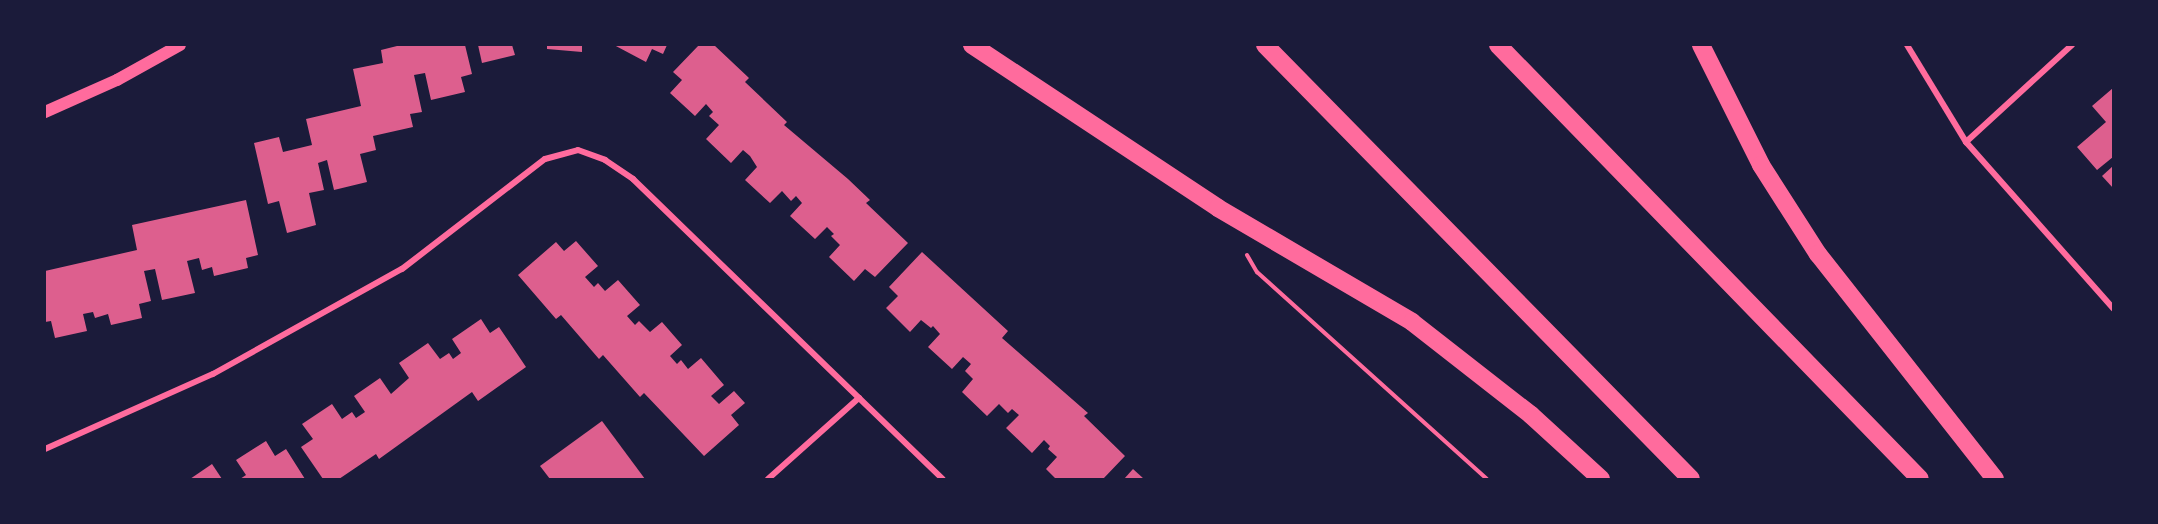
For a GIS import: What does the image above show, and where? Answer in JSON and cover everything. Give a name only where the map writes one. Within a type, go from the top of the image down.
[{"type":"highway","points":[[972,45],[1218,208],[1412,322],[1531,415],[1601,479]]},
{"type":"highway","points":[[1265,45],[1691,479]]},
{"type":"highway","points":[[1498,45],[1920,479]]},
{"type":"highway","points":[[1701,45],[1761,165],[1818,254],[1995,479]]},
{"type":"main road","points":[[45,111],[117,80],[180,45]]},
{"type":"street","points":[[1907,45],[1966,142],[2113,308]]},
{"type":"street","points":[[1966,142],[2072,45]]},
{"type":"street","points":[[45,449],[213,374],[402,269],[545,159],[578,150],[605,160],[633,179],[943,479]]},
{"type":"street","points":[[768,479],[859,398]]},
{"type":"path","points":[[1240,245],[1257,272],[1487,479]]},
{"type":"building","points":[[401,45],[465,45],[472,74],[461,77],[465,92],[431,100],[425,73],[414,75],[422,112],[410,114],[413,127],[373,136],[376,150],[360,154],[367,182],[334,190],[327,160],[318,163],[324,190],[309,193],[316,225],[287,233],[279,201],[268,204],[254,143],[279,137],[283,152],[312,145],[306,119],[361,106],[353,69],[383,63],[381,50]]},
{"type":"building","points":[[478,45],[512,45],[515,55],[482,63]]},
{"type":"building","points":[[547,45],[582,45],[582,52],[547,49]]},
{"type":"building","points":[[614,45],[667,45],[663,54],[652,49],[646,62]]},
{"type":"building","points":[[699,45],[714,45],[749,78],[745,82],[787,122],[784,125],[848,179],[870,200],[866,203],[908,243],[875,277],[865,269],[854,281],[829,257],[840,245],[831,236],[834,234],[827,227],[815,239],[790,216],[802,203],[796,196],[791,201],[782,191],[770,203],[745,180],[757,167],[750,156],[743,150],[731,163],[706,139],[719,125],[709,116],[713,112],[706,104],[695,116],[670,93],[682,80],[673,72]]},
{"type":"building","points":[[2113,88],[2113,157],[2097,170],[2077,147],[2106,122],[2092,106]]},
{"type":"building","points":[[2113,166],[2113,188],[2102,176]]},
{"type":"building","points":[[246,200],[258,255],[246,258],[248,268],[214,276],[212,267],[202,270],[199,258],[187,261],[195,293],[162,300],[155,269],[144,271],[151,301],[139,304],[142,318],[111,325],[108,314],[95,318],[93,312],[83,314],[87,331],[55,338],[51,321],[45,322],[45,271],[137,250],[132,225]]},
{"type":"building","points":[[576,241],[598,266],[585,277],[594,287],[598,283],[605,291],[618,280],[640,305],[627,316],[635,325],[639,321],[650,332],[662,322],[682,345],[670,356],[677,364],[681,360],[688,369],[701,358],[724,385],[711,396],[719,404],[734,391],[745,403],[731,415],[739,425],[704,456],[644,393],[640,397],[603,355],[599,359],[561,315],[556,319],[518,275],[556,242],[564,251]]},
{"type":"building","points":[[922,252],[1008,331],[1002,338],[1088,413],[1084,416],[1125,456],[1103,479],[1056,479],[1046,469],[1057,457],[1048,449],[1050,446],[1044,440],[1032,453],[1006,428],[1019,415],[1012,409],[1008,413],[999,404],[987,416],[962,392],[973,379],[965,371],[971,364],[963,357],[952,369],[928,347],[940,334],[933,326],[931,328],[921,320],[910,332],[886,308],[898,296],[889,287]]},
{"type":"building","points":[[481,319],[490,333],[499,327],[526,367],[478,401],[472,392],[379,459],[376,454],[339,479],[323,479],[301,447],[313,439],[302,424],[332,404],[342,419],[352,412],[356,418],[365,412],[354,396],[380,378],[391,394],[409,378],[399,363],[428,343],[440,359],[449,353],[453,359],[461,353],[452,339]]},
{"type":"building","points":[[602,421],[645,479],[550,479],[540,466]]},
{"type":"building","points":[[266,441],[275,456],[286,449],[305,479],[240,479],[246,475],[236,460]]},
{"type":"building","points":[[212,464],[222,479],[190,479]]},
{"type":"building","points":[[1133,469],[1144,479],[1124,479]]}]
